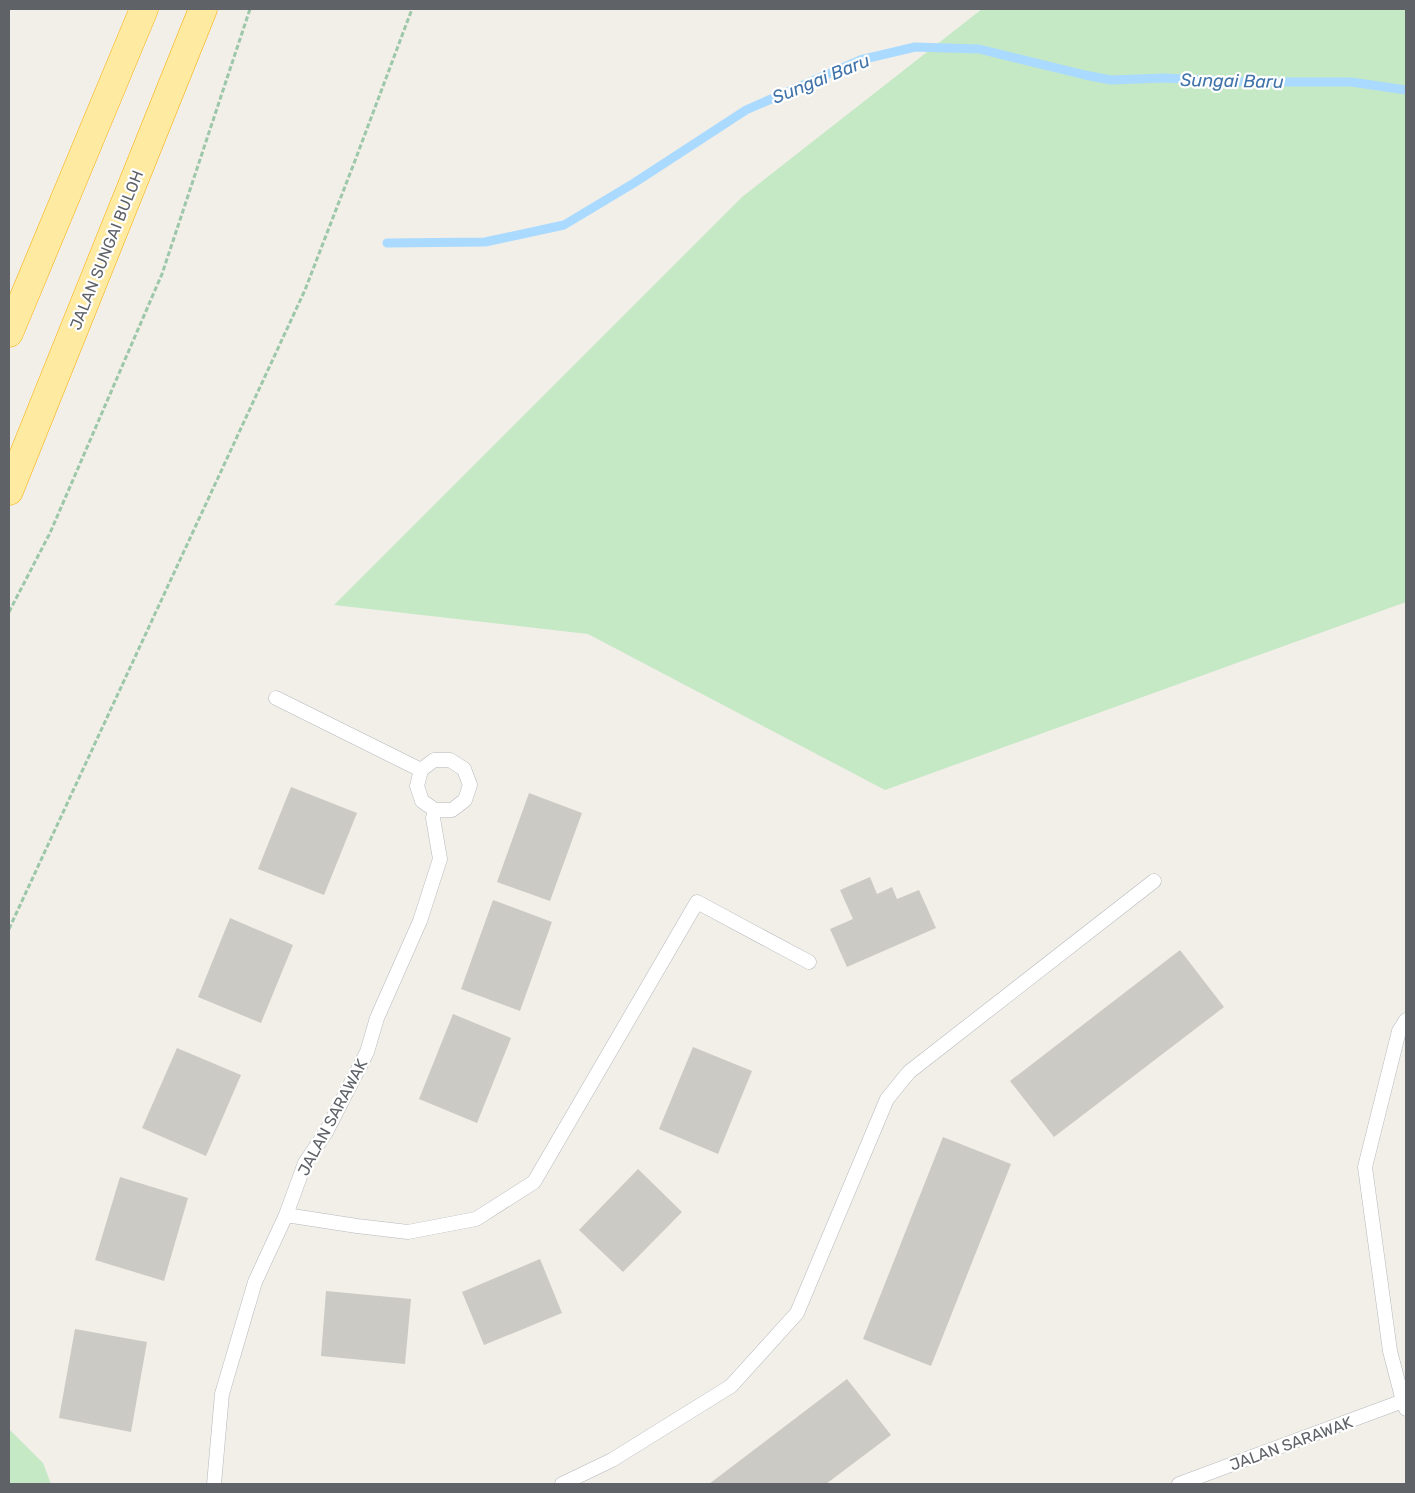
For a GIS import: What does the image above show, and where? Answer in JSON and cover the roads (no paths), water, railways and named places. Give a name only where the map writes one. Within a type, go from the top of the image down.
[{"type":"highway","points":[[9,333],[144,9]]},
{"type":"highway","name":"JALAN SUNGAI BULOH","points":[[9,491],[203,9]]},
{"type":"lane","points":[[276,698],[421,770]]},
{"type":"lane","points":[[434,760],[450,760],[464,769],[470,785],[465,800],[452,810],[436,810],[422,801],[417,786],[421,770],[434,760]]},
{"type":"lane","name":"JALAN SARAWAK","points":[[214,1484],[222,1394],[255,1282],[286,1215],[305,1163],[326,1132],[367,1052],[378,1018],[420,921],[440,859],[433,818],[436,810]]},
{"type":"lane","points":[[562,1484],[612,1460],[730,1386],[798,1314],[887,1100],[909,1072],[1154,881]]},
{"type":"lane","points":[[286,1215],[408,1232],[476,1219],[534,1182],[697,902],[809,962]]},
{"type":"lane","points":[[1404,1405],[1390,1351],[1365,1168],[1399,1031],[1406,1020]]},
{"type":"lane","name":"JALAN SARAWAK","points":[[1179,1484],[1404,1405]]},
{"type":"waterway","name":"Sungai Baru","points":[[387,243],[485,242],[564,225],[634,183],[746,110],[860,60],[915,47],[979,49],[1111,80],[1164,78],[1245,82],[1351,82],[1406,90]]}]
